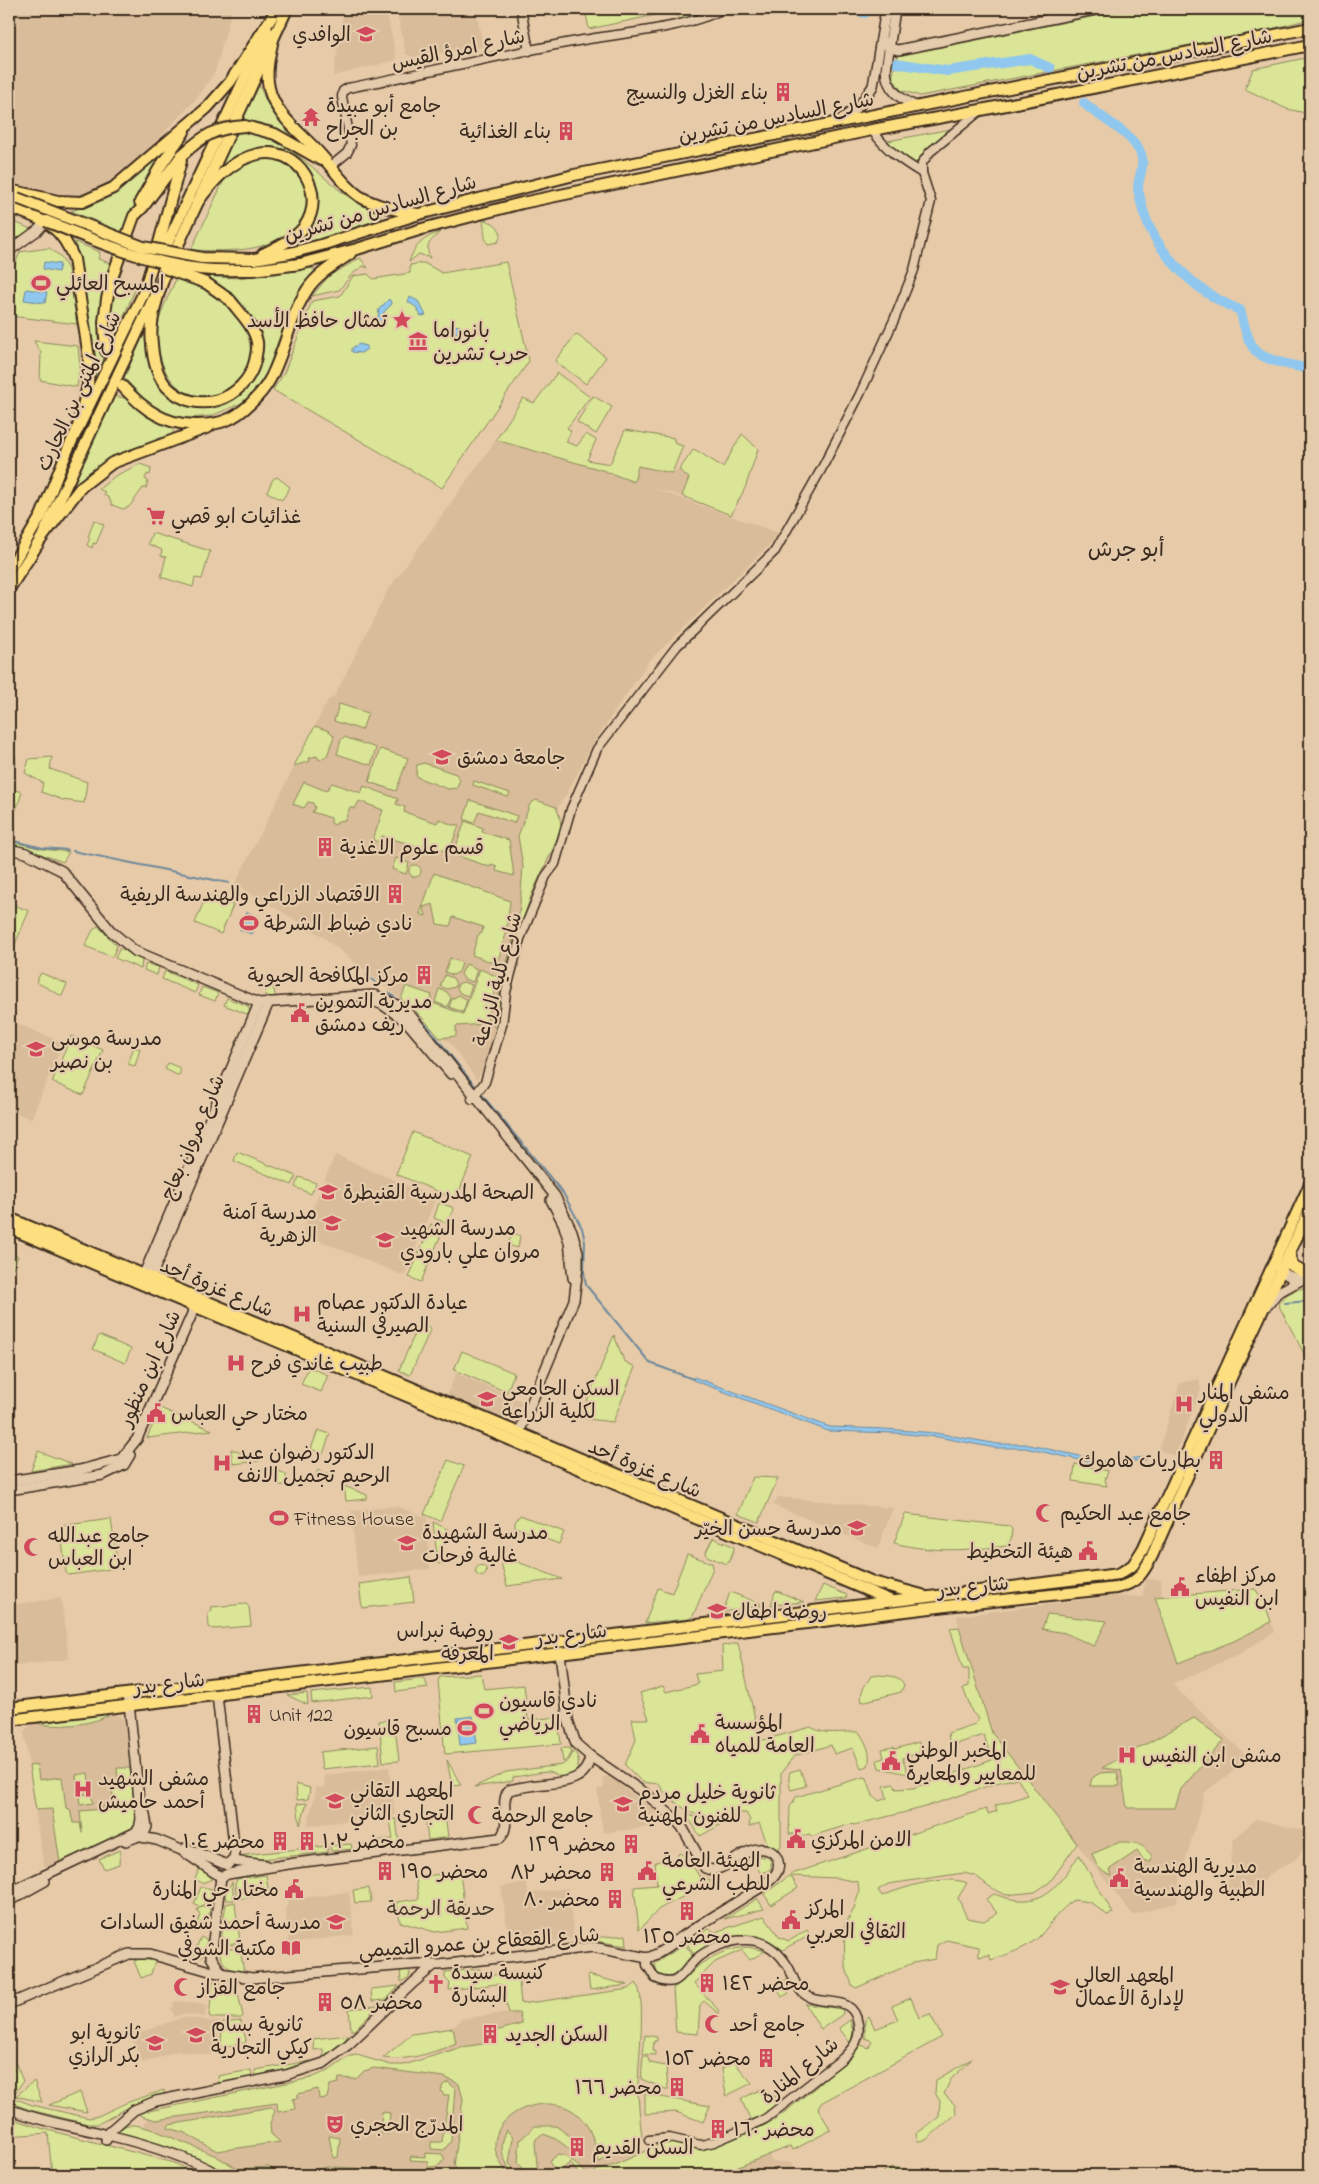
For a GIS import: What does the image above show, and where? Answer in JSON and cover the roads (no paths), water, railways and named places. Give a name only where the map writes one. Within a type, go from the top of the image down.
[{"type":"main road","points":[[9,190],[58,201],[82,202],[113,188],[188,125],[230,82],[277,9]]},
{"type":"main road","name":"شارع المثنى بن الحارث","points":[[9,570],[41,516],[77,431],[277,9]]},
{"type":"main road","points":[[9,207],[98,241],[136,260],[206,283],[230,300],[246,319],[257,343],[254,367],[241,388],[230,396],[217,401],[201,402],[190,400],[168,387],[161,378],[155,361],[152,333],[157,300],[164,276],[197,203],[274,35],[287,9]]},
{"type":"main road","points":[[834,124],[860,105],[871,91],[875,80],[886,9]]},
{"type":"main road","points":[[895,9],[886,70],[889,85],[899,97],[917,107]]},
{"type":"main road","points":[[881,40],[890,48],[898,50],[1099,9]]},
{"type":"main road","name":"شارع السادس من تشرين","points":[[13,196],[143,247],[202,258],[254,259],[321,245],[419,214],[574,175],[1310,28]]},
{"type":"main road","points":[[274,35],[267,69],[268,87],[283,114],[342,181],[360,196],[387,208],[419,214]]},
{"type":"main road","name":"شارع السادس من تشرين","points":[[98,241],[138,255],[200,269],[254,270],[300,264],[357,249],[422,228],[522,202],[872,130],[1310,45]]},
{"type":"main road","points":[[106,351],[104,322],[107,299],[113,275],[134,216],[160,167],[188,125]]},
{"type":"main road","points":[[134,216],[143,207],[182,155],[202,138],[212,132],[225,128],[245,126],[275,134],[330,167]]},
{"type":"main road","points":[[197,203],[216,179],[234,164],[260,153],[277,154],[291,160],[304,171],[312,187],[313,205],[310,216],[296,235],[254,259]]},
{"type":"main road","points":[[143,294],[182,155]]},
{"type":"main road","points":[[9,213],[43,220],[60,233],[68,244],[74,259],[90,358],[88,385],[77,431]]},
{"type":"main road","points":[[9,251],[38,230],[43,220]]},
{"type":"main road","points":[[41,539],[81,487],[112,463],[227,420],[241,411],[269,381],[299,304],[308,288],[322,273],[357,249]]},
{"type":"main road","name":"شارع المثنى بن الحارث","points":[[9,589],[41,539],[164,276]]},
{"type":"main road","points":[[122,386],[138,402],[157,415],[174,422],[204,424],[227,420]]},
{"type":"main road","points":[[9,848],[26,853],[62,871],[111,931],[135,951],[264,1002],[358,995],[383,1005],[407,1022],[474,1097],[550,1198],[566,1232],[576,1284],[574,1300],[519,1433]]},
{"type":"main road","name":"شارع مروان بعاج","points":[[145,1281],[264,1002]]},
{"type":"main road","points":[[1136,1580],[1137,1570],[1133,1565],[1143,1549],[1310,1184]]},
{"type":"main road","points":[[1136,1580],[1152,1556],[1310,1209]]},
{"type":"main road","name":"شارع غزوة أحد","points":[[9,1218],[195,1306],[860,1587],[912,1611]]},
{"type":"main road","points":[[1282,1273],[1278,1264],[1296,1222],[1295,1218]]},
{"type":"main road","name":"شارع غزوة أحد","points":[[9,1228],[145,1281],[519,1433],[883,1586],[925,1596],[940,1596]]},
{"type":"main road","points":[[1290,1253],[1292,1266],[1308,1275]]},
{"type":"main road","points":[[1256,1300],[1266,1283],[1282,1273],[1308,1275]]},
{"type":"main road","points":[[1262,1313],[1277,1293],[1308,1275]]},
{"type":"main road","name":"شارع ابن منظور","points":[[9,1490],[103,1475],[124,1465],[195,1306]]},
{"type":"main road","name":"شارع ابن منظور","points":[[9,1481],[80,1470],[108,1463],[121,1459],[135,1443]]},
{"type":"main road","name":"شارع بدر","points":[[9,1708],[1114,1576],[1133,1565]]},
{"type":"main road","points":[[1114,1576],[1113,1582],[1116,1588]]},
{"type":"main road","name":"شارع بدر","points":[[9,1720],[130,1709],[217,1695],[890,1613],[1116,1588],[1136,1580]]},
{"type":"main road","points":[[883,1586],[891,1593],[893,1602],[890,1613]]},
{"type":"main road","points":[[860,1587],[866,1597],[860,1606]]},
{"type":"main road","points":[[559,1642],[571,1735],[576,1744],[590,1756],[646,1794],[673,1817],[682,1827],[697,1856],[707,1869],[717,1869],[753,1850],[768,1851],[776,1855],[778,1860],[777,1872],[767,1882],[647,1958]]},
{"type":"main road","points":[[128,1694],[141,1830]]},
{"type":"main road","points":[[196,1967],[204,1964],[211,1957],[224,1868],[235,1852],[217,1695]]},
{"type":"main road","points":[[9,1892],[141,1830],[154,1834],[224,1868],[273,1866],[500,1838],[506,1830],[505,1797],[509,1790],[566,1782],[577,1778],[587,1767],[590,1756]]},
{"type":"main road","points":[[9,1901],[141,1830]]},
{"type":"main road","points":[[224,1868],[273,1866]]},
{"type":"main road","name":"شارع القعقاع بن عمرو التميمي","points":[[9,2004],[130,1954],[150,1954],[222,1974],[252,1978],[410,1964],[433,1966],[593,1947],[647,1958]]},
{"type":"main road","points":[[211,1957],[222,1974]]},
{"type":"main road","points":[[410,1964],[414,1966],[416,1971],[413,1983]]},
{"type":"main road","points":[[107,2137],[134,2110],[156,2101],[286,2075],[324,2063],[349,2044],[433,1966]]},
{"type":"main road","points":[[9,2108],[43,2120],[191,2161],[219,2175]]},
{"type":"main road","points":[[9,2115],[33,2123],[107,2137],[208,2175]]},
{"type":"street","points":[[521,9],[529,51]]},
{"type":"street","name":"شارع امرؤ القيس","points":[[330,167],[347,153],[351,145],[342,97],[346,88],[679,23],[706,16],[723,9]]},
{"type":"street","points":[[922,173],[922,163],[930,152],[981,110]]},
{"type":"street","points":[[872,130],[882,145],[922,173]]},
{"type":"street","name":"شارع كلية الزراعة","points":[[474,1097],[485,1082],[502,1025],[506,992],[520,939],[546,876],[554,864],[572,809],[598,749],[677,646],[775,551],[822,468],[864,386],[914,270],[931,201],[922,173]]},
{"type":"street","name":"شارع المنارة","points":[[647,1958],[648,1965],[655,1978],[669,1982],[678,1978],[702,1954],[725,1944],[743,1940],[760,1942],[774,1949],[784,1960],[803,1993],[811,1998],[837,2002],[847,2006],[854,2013],[859,2028],[855,2044],[843,2058],[758,2123],[714,2142],[700,2145],[669,2138],[649,2140]]},
{"type":"water","points":[[44,262],[60,264],[58,272],[43,269]]},
{"type":"water","points":[[26,289],[47,292],[45,303],[24,300]]},
{"type":"water","points":[[410,297],[418,301],[426,315],[421,316],[416,307],[408,302]]},
{"type":"water","points":[[389,299],[392,304],[384,312],[383,324],[377,325],[379,309]]},
{"type":"water","points":[[452,325],[460,326],[461,330],[454,334],[445,332],[445,329]]},
{"type":"water","points":[[359,344],[367,346],[367,349],[361,353],[352,352],[352,348]]},
{"type":"water","name":"نادي ضباط الشرطة","points":[[247,912],[259,917],[252,934],[240,930]]},
{"type":"water","points":[[694,1377],[830,1427],[936,1433],[998,1444],[1025,1444],[1103,1461],[1146,1457],[1146,1460],[1098,1464],[1025,1448],[995,1448],[938,1437],[895,1433],[828,1431],[693,1380]]},
{"type":"water","points":[[473,1716],[477,1743],[460,1745],[457,1718]]},
{"type":"waterway","points":[[855,9],[865,13]]},
{"type":"waterway","points":[[896,63],[947,71],[1030,59],[1050,68]]},
{"type":"waterway","points":[[1084,103],[1126,135],[1140,152],[1142,167],[1138,189],[1146,219],[1154,236],[1177,267],[1207,293],[1240,310],[1249,341],[1259,354],[1310,369]]},
{"type":"waterway","points":[[9,840],[43,848],[68,850]]},
{"type":"waterway","points":[[73,851],[229,883]]},
{"type":"waterway","points":[[366,975],[380,986]]},
{"type":"waterway","points":[[389,993],[413,1012]]},
{"type":"waterway","points":[[416,1015],[429,1028],[475,1086]]},
{"type":"waterway","points":[[482,1095],[563,1193],[582,1228],[585,1242],[584,1272],[586,1285],[650,1363],[693,1379]]},
{"type":"waterway","points":[[1285,1303],[1310,1301]]},
{"type":"place","name":"الوافدي","points":[[366,34]]},
{"type":"place","name":"بناء الغزل والنسيج","points":[[783,92]]},
{"type":"place","name":"جامع أبو عبيدة بن الجراح","points":[[311,117]]},
{"type":"place","name":"بناء الغذائية","points":[[566,131]]},
{"type":"place","name":"المسبح العائلي","points":[[41,283]]},
{"type":"place","name":"تمثال حافظ الأسد","points":[[402,320]]},
{"type":"place","name":"بانوراما حرب تشرين","points":[[418,341]]},
{"type":"place","name":"غذائيات ابو قصي","points":[[156,516]]},
{"type":"place","name":"جامعة دمشق","points":[[442,757]]},
{"type":"place","name":"قسم علوم الاغذية","points":[[325,847]]},
{"type":"place","name":"الاقتصاد الزراعي والهندسة الريفية","points":[[395,894]]},
{"type":"place","name":"نادي ضباط الشرطة","points":[[249,923]]},
{"type":"place","name":"مركز المكافحة الحيوية","points":[[424,975]]},
{"type":"place","name":"مديرية التموين ريف دمشق","points":[[300,1013]]},
{"type":"place","name":"مدرسة موسى بن نصير","points":[[36,1049]]},
{"type":"place","name":"الصحة المدرسية القنيطرة","points":[[328,1192]]},
{"type":"place","name":"مدرسة آمنة الزهرية","points":[[332,1223]]},
{"type":"place","name":"مدرسة الشهيد مروان علي بارودي","points":[[385,1240]]},
{"type":"place","name":"عيادة الدكتور عصام الصيرفي السنية","points":[[302,1314]]},
{"type":"place","name":"طبيب غاندي فرح","points":[[236,1363]]},
{"type":"place","name":"السكن الجامعي لكلية الزراعة","points":[[487,1399]]},
{"type":"place","name":"مشفى المنار الدولي","points":[[1184,1404]]},
{"type":"place","name":"مختار حي العباس","points":[[156,1413]]},
{"type":"place","name":"بطاريات هاموك","points":[[1216,1460]]},
{"type":"place","name":"الدكتور رضوان عبد الرحيم تجميل الانف","points":[[222,1463]]},
{"type":"place","name":"جامع عبد الحكيم","points":[[1045,1513]]},
{"type":"place","name":"Fitness House","points":[[279,1518]]},
{"type":"place","name":"مدرسة حسن الخيّر","points":[[857,1528]]},
{"type":"place","name":"مدرسة الشهيدة غالية فرحات","points":[[407,1543]]},
{"type":"place","name":"جامع عبدالله ابن العباس","points":[[33,1547]]},
{"type":"place","name":"هيئة التخطيط","points":[[1088,1551]]},
{"type":"place","name":"مركز اطفاء ابن النفيس","points":[[1180,1587]]},
{"type":"place","name":"روضة اطفال","points":[[717,1611]]},
{"type":"place","name":"روضة نبراس المعرفة","points":[[509,1642]]},
{"type":"place","name":"نادي قاسيون الرياضي","points":[[484,1711]]},
{"type":"place","name":"Unit 122","points":[[254,1714]]},
{"type":"place","name":"مسبح قاسيون","points":[[467,1728]]},
{"type":"place","name":"المؤسسة العامة للمياه","points":[[700,1734]]},
{"type":"place","name":"مشفى ابن النفيس","points":[[1127,1755]]},
{"type":"place","name":"المخبر الوطني للمعايير والمعايرة","points":[[891,1761]]},
{"type":"place","name":"مشفى الشهيد أحمد حاميش","points":[[83,1789]]},
{"type":"place","name":"المعهد التقاني التجاري الثاني","points":[[335,1801]]},
{"type":"place","name":"ثانوية خليل مردم للفنون المهنية","points":[[623,1804]]},
{"type":"place","name":"جامع الرحمة","points":[[477,1815]]},
{"type":"place","name":"الامن المركزي","points":[[796,1839]]},
{"type":"place","name":"محضر ١٠٤","points":[[280,1841]]},
{"type":"place","name":"محضر ١٠٣","points":[[307,1841]]},
{"type":"place","name":"محضر ١٢٩","points":[[631,1844]]},
{"type":"place","name":"محضر ١٩٥","points":[[385,1871]]},
{"type":"place","name":"الهيئة العامة للطب الشرعي","points":[[647,1871]]},
{"type":"place","name":"محضر ٨٣","points":[[607,1872]]},
{"type":"place","name":"مديرية الهندسة الطبية والهندسية","points":[[1119,1878]]},
{"type":"place","name":"مختار حي المنارة","points":[[294,1889]]},
{"type":"place","name":"محضر ٨٠","points":[[615,1899]]},
{"type":"place","name":"محضر ١٢٥","points":[[687,1911]]},
{"type":"place","name":"المركز الثقافي العربي","points":[[791,1920]]},
{"type":"place","name":"مدرسة أحمد شفيق السادات","points":[[336,1922]]},
{"type":"place","name":"مكتبة الشوفي","points":[[291,1948]]},
{"type":"place","name":"محضر ١٤٢","points":[[707,1983]]},
{"type":"place","name":"كنيسة سيدة البشارة","points":[[436,1984]]},
{"type":"place","name":"جامع القزاز","points":[[183,1987]]},
{"type":"place","name":"المعهد العالي لإدارة الأعمال","points":[[1060,1987]]},
{"type":"place","name":"محضر ٥٨","points":[[325,2002]]},
{"type":"place","name":"جامع أحد","points":[[714,2024]]},
{"type":"place","name":"السكن الجديد","points":[[490,2034]]},
{"type":"place","name":"ثانوية بسام كيكي التجارية","points":[[196,2035]]},
{"type":"place","name":"ثانوية ابو بكر الرازي","points":[[155,2043]]},
{"type":"place","name":"محضر ١٥٢","points":[[766,2058]]},
{"type":"place","name":"محضر ١٦٦","points":[[677,2087]]},
{"type":"place","name":"المدرّج الحجري","points":[[335,2124]]},
{"type":"place","name":"محضر ١٦٠","points":[[718,2129]]},
{"type":"place","name":"السكن القديم","points":[[577,2147]]},
{"type":"district","name":"أبو جرش","points":[[1126,548]]},
{"type":"park label","name":"حديقة الرحمة","points":[[441,1908]]}]
